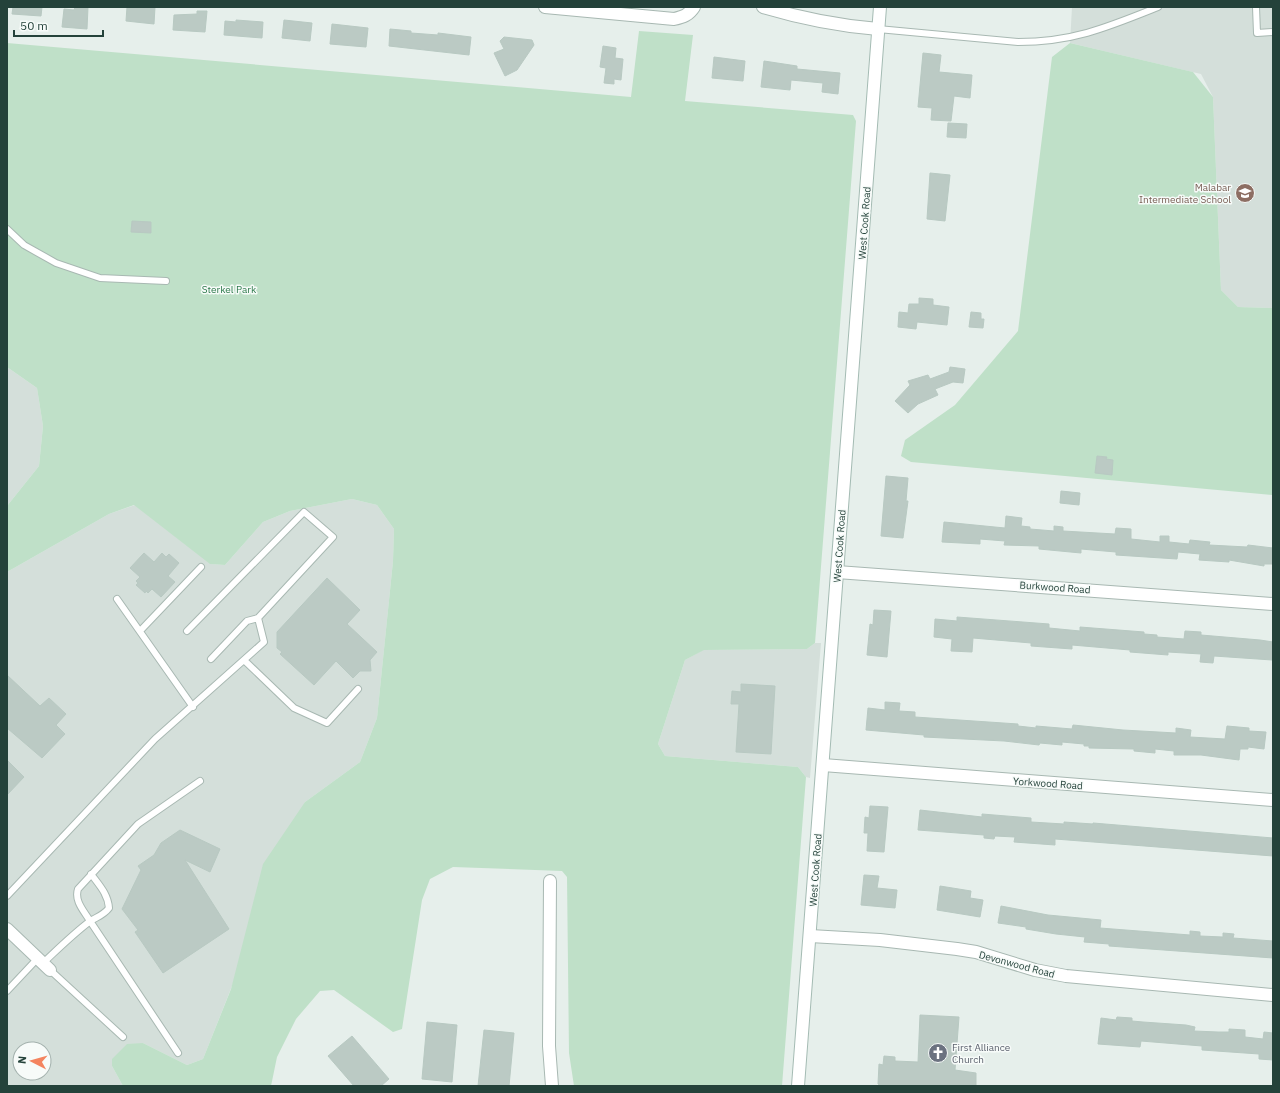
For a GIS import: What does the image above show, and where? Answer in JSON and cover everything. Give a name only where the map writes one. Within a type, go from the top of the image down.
[{"type":"street","points":[[545,7],[674,19],[684,17],[692,12],[694,7]]},
{"type":"street","points":[[764,7],[796,16],[849,26],[878,29]]},
{"type":"street","name":"West Cook Road","points":[[798,1086],[880,7]]},
{"type":"street","name":"Burkwood Road","points":[[837,572],[1273,604]]},
{"type":"street","name":"Yorkwood Road","points":[[823,766],[1273,800]]},
{"type":"street","points":[[550,881],[549,1046],[552,1086]]},
{"type":"street","points":[[7,929],[44,964]]},
{"type":"street","name":"Devonwood Road","points":[[810,936],[880,940],[957,949],[976,952],[1036,970],[1066,976],[1273,996]]},
{"type":"lane","points":[[878,29],[1018,42],[1038,42],[1074,38],[1098,31],[1158,7]]},
{"type":"lane","points":[[1256,7],[1257,33],[1273,32]]},
{"type":"lane","points":[[7,229],[24,245],[56,263],[100,278],[166,281]]},
{"type":"lane","points":[[187,631],[304,512],[333,537],[258,618],[247,621],[211,659]]},
{"type":"lane","points":[[140,631],[201,567]]},
{"type":"lane","points":[[117,599],[193,708]]},
{"type":"lane","points":[[7,896],[140,754],[193,708],[264,642],[258,618]]},
{"type":"lane","points":[[245,660],[294,708],[327,723],[358,689]]},
{"type":"lane","points":[[178,1053],[90,921],[78,901],[76,894],[78,889],[91,874],[138,824],[200,781]]},
{"type":"lane","points":[[7,991],[44,964],[66,941],[90,921],[104,915],[109,908],[108,900],[91,874]]},
{"type":"lane","points":[[44,964],[123,1037]]},
{"type":"shaded area","name":"Malabar Intermediate School","points":[[1072,7],[1273,7],[1273,308],[1238,307],[1221,290],[1213,97],[1201,74],[1070,43]]},
{"type":"shaded area","points":[[7,367],[37,388],[43,426],[39,466],[7,506]]},
{"type":"shaded area","points":[[352,499],[377,505],[394,529],[393,561],[377,718],[360,762],[305,802],[203,1059],[187,1065],[143,1043],[112,1066],[123,1086],[7,1086],[7,572],[109,514],[135,505],[211,564],[225,565],[263,522],[290,511]]},
{"type":"shaded area","points":[[815,643],[821,643],[810,778],[806,777],[798,767],[665,756],[658,744],[685,660],[703,650],[807,649]]},
{"type":"green space","name":"Sterkel Park","points":[[639,31],[693,35],[685,101],[853,115],[856,121],[815,643],[807,649],[704,650],[685,660],[658,744],[665,756],[798,767],[806,777],[782,1086],[574,1086],[569,1053],[567,877],[562,871],[453,867],[430,879],[422,900],[402,1029],[393,1032],[334,990],[320,991],[296,1019],[277,1057],[271,1086],[123,1086],[112,1066],[112,1059],[127,1044],[143,1043],[187,1065],[203,1059],[231,989],[263,864],[305,802],[360,762],[377,718],[393,561],[394,529],[377,505],[352,499],[290,511],[263,522],[225,565],[210,564],[134,505],[109,514],[7,572],[7,506],[39,466],[43,426],[37,388],[7,367],[7,43],[631,97]]},
{"type":"green space","points":[[1070,43],[1193,72],[1213,97],[1221,290],[1238,307],[1273,308],[1273,495],[911,462],[901,456],[905,440],[955,405],[1018,331],[1052,57]]},
{"type":"building","points":[[13,7],[42,7],[41,16],[12,14]]},
{"type":"building","points":[[75,7],[88,7],[87,29],[62,27],[64,9],[74,10]]},
{"type":"building","points":[[127,7],[155,7],[154,24],[126,21]]},
{"type":"building","points":[[197,11],[207,11],[205,32],[173,30],[174,15],[197,14]]},
{"type":"building","points":[[236,20],[263,22],[262,38],[224,35],[225,21],[236,22]]},
{"type":"building","points":[[284,20],[312,23],[310,41],[282,38]]},
{"type":"building","points":[[332,24],[368,28],[366,47],[330,44]]},
{"type":"building","points":[[390,29],[411,31],[411,33],[438,35],[438,33],[471,37],[469,55],[389,46]]},
{"type":"building","points":[[504,37],[532,40],[534,45],[517,70],[505,76],[494,53],[504,49],[500,41]]},
{"type":"building","points":[[603,46],[616,48],[615,58],[623,59],[621,80],[614,79],[614,84],[604,83],[606,68],[600,67]]},
{"type":"building","points":[[923,53],[941,55],[939,72],[972,75],[970,98],[954,96],[951,121],[931,120],[932,108],[918,107]]},
{"type":"building","points":[[714,57],[745,61],[743,81],[712,78]]},
{"type":"building","points":[[764,61],[797,66],[797,69],[840,73],[838,94],[822,92],[823,83],[791,80],[790,90],[761,87]]},
{"type":"building","points":[[948,123],[967,124],[966,138],[947,137]]},
{"type":"building","points":[[930,173],[950,175],[945,221],[927,219]]},
{"type":"building","points":[[132,221],[151,222],[151,233],[131,232]]},
{"type":"building","points":[[919,298],[933,299],[933,305],[949,307],[947,325],[917,322],[916,329],[898,327],[899,312],[908,313],[909,304],[919,304]]},
{"type":"building","points":[[971,312],[981,313],[981,319],[984,319],[983,328],[969,327]]},
{"type":"building","points":[[950,367],[965,369],[963,383],[953,382],[935,389],[938,395],[918,404],[908,413],[895,401],[910,385],[908,381],[928,375],[930,379],[949,372]]},
{"type":"building","points":[[1097,456],[1107,457],[1106,459],[1113,460],[1112,475],[1095,473]]},
{"type":"building","points":[[886,476],[908,478],[906,501],[908,501],[903,538],[881,536]]},
{"type":"building","points":[[1061,491],[1080,493],[1079,505],[1060,503]]},
{"type":"building","points":[[1006,516],[1022,518],[1021,526],[1030,527],[1030,529],[1054,531],[1054,526],[1063,527],[1063,531],[1115,534],[1116,528],[1131,529],[1131,539],[1160,542],[1160,536],[1169,536],[1169,542],[1189,544],[1190,540],[1210,542],[1209,545],[1247,547],[1248,545],[1273,548],[1273,564],[1264,564],[1264,566],[1229,560],[1229,562],[1199,560],[1200,554],[1178,552],[1177,559],[1116,555],[1116,552],[1081,549],[1081,553],[1039,549],[1039,546],[1004,545],[1005,541],[980,539],[980,544],[942,542],[944,522],[1005,528]]},
{"type":"building","points":[[144,553],[154,562],[162,553],[166,557],[169,554],[179,563],[168,576],[175,582],[161,597],[152,589],[148,593],[146,591],[145,593],[136,585],[138,583],[136,581],[140,577],[130,568]]},
{"type":"building","points":[[327,578],[360,610],[347,624],[377,652],[370,660],[371,671],[360,671],[353,678],[336,661],[314,685],[280,654],[282,652],[277,648],[277,632]]},
{"type":"building","points":[[874,610],[891,611],[887,657],[867,655],[870,624],[873,625]]},
{"type":"building","points":[[957,617],[1049,624],[1049,628],[1080,631],[1080,627],[1144,632],[1144,634],[1157,635],[1157,637],[1184,639],[1185,631],[1201,632],[1201,635],[1260,640],[1273,642],[1272,660],[1214,656],[1213,663],[1200,662],[1201,654],[1168,652],[1168,655],[1072,645],[1072,649],[1031,646],[1031,643],[973,638],[972,652],[951,651],[952,639],[934,637],[935,619],[957,621]]},
{"type":"building","points":[[7,675],[40,706],[49,698],[66,714],[56,725],[65,734],[42,758],[7,728]]},
{"type":"building","points":[[741,684],[775,686],[771,754],[736,752],[739,704],[731,704],[732,691],[741,692]]},
{"type":"building","points":[[885,702],[900,703],[899,711],[915,712],[915,717],[1018,724],[1018,726],[1036,728],[1036,726],[1072,729],[1073,725],[1176,733],[1176,728],[1191,730],[1190,737],[1225,739],[1227,726],[1249,728],[1249,731],[1266,732],[1264,749],[1248,747],[1248,749],[1240,749],[1239,760],[1201,755],[1174,755],[1174,751],[1155,749],[1155,753],[1134,751],[1134,749],[1089,748],[1089,746],[1084,746],[1084,744],[1062,742],[1062,745],[1040,743],[1039,745],[1004,741],[924,737],[924,735],[866,730],[868,708],[885,710]]},
{"type":"building","points":[[7,760],[24,777],[7,795]]},
{"type":"building","points":[[870,806],[888,807],[884,852],[867,851],[868,833],[864,833],[865,817],[869,818]]},
{"type":"building","points":[[920,810],[982,817],[982,814],[1031,818],[1031,822],[1064,824],[1064,822],[1093,823],[1273,838],[1273,856],[1055,839],[1055,845],[1014,842],[1015,837],[995,836],[994,839],[984,838],[984,835],[918,830]]},
{"type":"building","points":[[180,830],[220,849],[210,872],[185,860],[229,929],[163,973],[135,932],[138,930],[122,909],[141,870],[138,866],[154,855],[161,843]]},
{"type":"building","points":[[864,875],[879,876],[877,888],[897,890],[895,908],[861,905]]},
{"type":"building","points":[[940,886],[971,891],[970,898],[983,900],[980,917],[937,910]]},
{"type":"building","points":[[1001,906],[1048,915],[1101,920],[1100,928],[1190,935],[1190,931],[1200,932],[1200,936],[1223,937],[1223,933],[1234,934],[1233,938],[1273,941],[1273,958],[1109,946],[1109,944],[1084,942],[1085,937],[1056,934],[1026,929],[1026,927],[998,923]]},
{"type":"building","name":"First Alliance Church","points":[[920,1015],[959,1017],[955,1070],[976,1073],[976,1086],[881,1086],[878,1084],[879,1064],[883,1065],[884,1056],[895,1057],[895,1061],[918,1062]]},
{"type":"building","points":[[1117,1017],[1132,1018],[1132,1021],[1186,1025],[1195,1027],[1194,1031],[1229,1032],[1229,1029],[1245,1030],[1245,1037],[1263,1039],[1264,1032],[1273,1033],[1273,1060],[1259,1059],[1259,1054],[1202,1050],[1202,1046],[1141,1041],[1140,1047],[1098,1044],[1101,1018],[1116,1020]]},
{"type":"building","points":[[427,1022],[457,1025],[452,1082],[422,1079]]},
{"type":"building","points":[[484,1030],[514,1033],[509,1086],[478,1086]]},
{"type":"building","points":[[352,1036],[389,1079],[381,1086],[354,1086],[328,1056]]},
{"type":"place","name":"Malabar Intermediate School","points":[[1245,193]]},
{"type":"place","name":"First Alliance Church","points":[[938,1053]]}]
